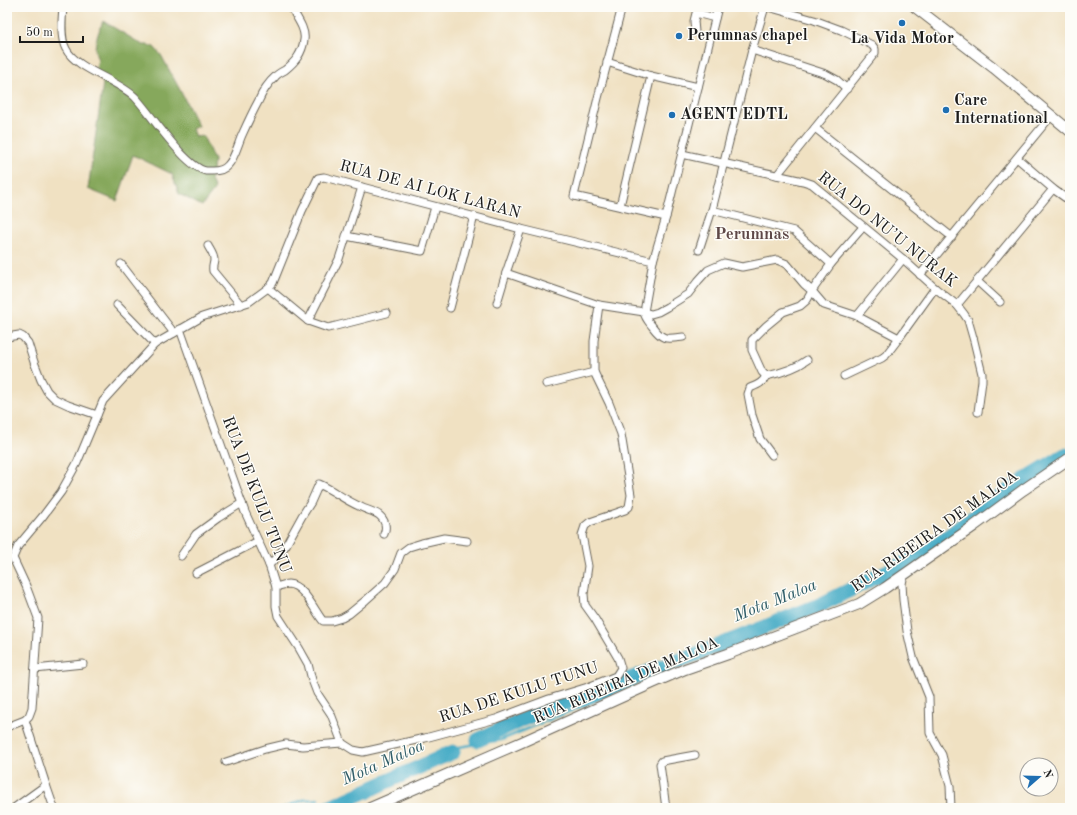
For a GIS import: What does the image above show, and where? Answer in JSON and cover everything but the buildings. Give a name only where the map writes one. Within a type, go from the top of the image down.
[{"type":"street","points":[[63,7],[62,24],[64,44],[66,50],[72,57],[125,89],[142,105],[186,158],[199,168],[205,171],[210,171],[221,170],[229,164],[259,99],[266,88],[275,76],[297,59],[304,39],[300,24],[291,7]]},
{"type":"street","points":[[622,7],[574,196],[666,217]]},
{"type":"street","points":[[683,337],[669,339],[660,336],[645,318],[644,312],[653,261],[666,217],[718,7]]},
{"type":"street","points":[[699,250],[712,210],[752,50],[767,7],[820,22],[841,30],[872,45],[875,49],[875,54],[777,175]]},
{"type":"street","points":[[915,7],[994,68],[1070,131]]},
{"type":"street","points":[[695,32],[694,21],[696,13],[715,18]]},
{"type":"street","points":[[752,50],[826,74],[837,80],[847,89]]},
{"type":"street","points":[[607,62],[651,76],[698,87]]},
{"type":"street","points":[[620,206],[651,76]]},
{"type":"street","points":[[920,275],[1018,158],[1051,116]]},
{"type":"street","points":[[815,128],[952,236]]},
{"type":"street","name":"RUA DO NU’U NURAK","points":[[682,154],[812,184],[957,305],[968,320],[982,374],[978,412]]},
{"type":"street","points":[[1018,158],[1070,202]]},
{"type":"street","name":"RUA DE AI LOK LARAN","points":[[25,720],[29,716],[32,708],[38,618],[13,558],[18,546],[61,492],[77,463],[103,401],[155,344],[202,317],[249,302],[268,288],[273,282],[302,211],[318,178],[324,177],[521,229],[653,261]]},
{"type":"street","points":[[308,321],[339,259],[362,187]]},
{"type":"street","points":[[957,305],[1053,189]]},
{"type":"street","points":[[346,236],[422,251],[435,206]]},
{"type":"street","points":[[712,210],[794,231],[831,264]]},
{"type":"street","points":[[450,308],[474,216]]},
{"type":"street","points":[[766,376],[762,372],[752,350],[752,340],[783,312],[800,306],[807,300],[831,264],[863,227]]},
{"type":"street","points":[[497,303],[521,229]]},
{"type":"street","points":[[208,246],[213,256],[213,270],[241,305]]},
{"type":"street","points":[[857,316],[903,259]]},
{"type":"street","points":[[506,272],[599,305],[651,314],[658,312],[688,294],[708,270],[724,263],[742,267],[777,260],[787,264],[824,304],[875,324],[899,338]]},
{"type":"street","name":"RUA DE KULU TUNU","points":[[121,264],[177,331],[242,503],[276,587],[276,606],[278,616],[300,648],[308,664],[317,693],[331,714],[342,743],[354,750],[363,752],[496,719],[616,676],[621,668],[618,658],[585,605],[584,594],[588,566],[582,535],[585,526],[590,522],[625,510],[629,507],[631,495],[621,434],[609,403],[594,372],[594,341],[599,305]]},
{"type":"street","points":[[977,281],[1000,302]]},
{"type":"street","points":[[268,288],[308,321],[328,328],[387,313]]},
{"type":"street","points":[[844,376],[886,355],[935,288]]},
{"type":"street","points":[[117,305],[155,344]]},
{"type":"street","points":[[7,337],[18,335],[23,337],[28,343],[41,380],[47,390],[56,399],[68,406],[97,415]]},
{"type":"street","points":[[772,455],[760,439],[752,415],[748,394],[750,388],[762,382],[766,376],[782,373],[800,366],[807,360]]},
{"type":"street","points":[[546,384],[594,372]]},
{"type":"street","name":"RUA RIBEIRA DE MALOA","points":[[370,808],[685,669],[859,604],[885,588],[1070,458]]},
{"type":"street","points":[[268,565],[278,556],[286,545],[311,502],[318,484],[379,515],[385,523],[386,529],[384,534]]},
{"type":"street","points":[[181,556],[196,534],[242,503]]},
{"type":"street","points":[[276,587],[289,584],[299,588],[323,621],[332,621],[349,614],[385,583],[395,569],[401,553],[409,547],[444,538],[467,541]]},
{"type":"street","points":[[196,573],[258,541]]},
{"type":"street","points":[[904,574],[902,584],[902,600],[906,631],[913,657],[929,697],[930,733],[942,755],[950,786],[951,808]]},
{"type":"street","points":[[35,669],[83,664]]},
{"type":"street","points":[[7,727],[25,720],[54,808]]},
{"type":"street","points":[[226,762],[265,749],[286,744],[303,746],[342,743]]},
{"type":"street","points":[[666,808],[660,764],[662,761],[695,755]]},
{"type":"street","points":[[14,808],[46,785]]},
{"type":"green space","points":[[103,21],[143,45],[154,47],[161,55],[179,88],[198,126],[192,129],[195,137],[203,136],[214,160],[211,180],[215,189],[202,206],[179,194],[172,174],[133,155],[117,201],[88,189],[103,83],[96,68],[98,59],[95,45]]},
{"type":"waterway","name":"Mota Maloa","points":[[478,740],[528,717],[718,646],[822,604],[930,550],[1016,485],[1065,455]]},
{"type":"waterway","points":[[431,756],[441,750],[501,740],[895,576]]},
{"type":"waterway","name":"Mota Maloa","points":[[328,808],[453,752]]},
{"type":"waterway","points":[[369,798],[378,792]]},
{"type":"waterway","points":[[283,808],[303,800],[319,799]]},
{"type":"place","name":"La Vida Motor","points":[[902,23]]},
{"type":"place","name":"Perumnas chapel","points":[[679,36]]},
{"type":"place","name":"Care International","points":[[946,110]]},
{"type":"place","name":"AGENT EDTL","points":[[672,115]]},
{"type":"district","name":"Perumnas","points":[[752,234]]}]
